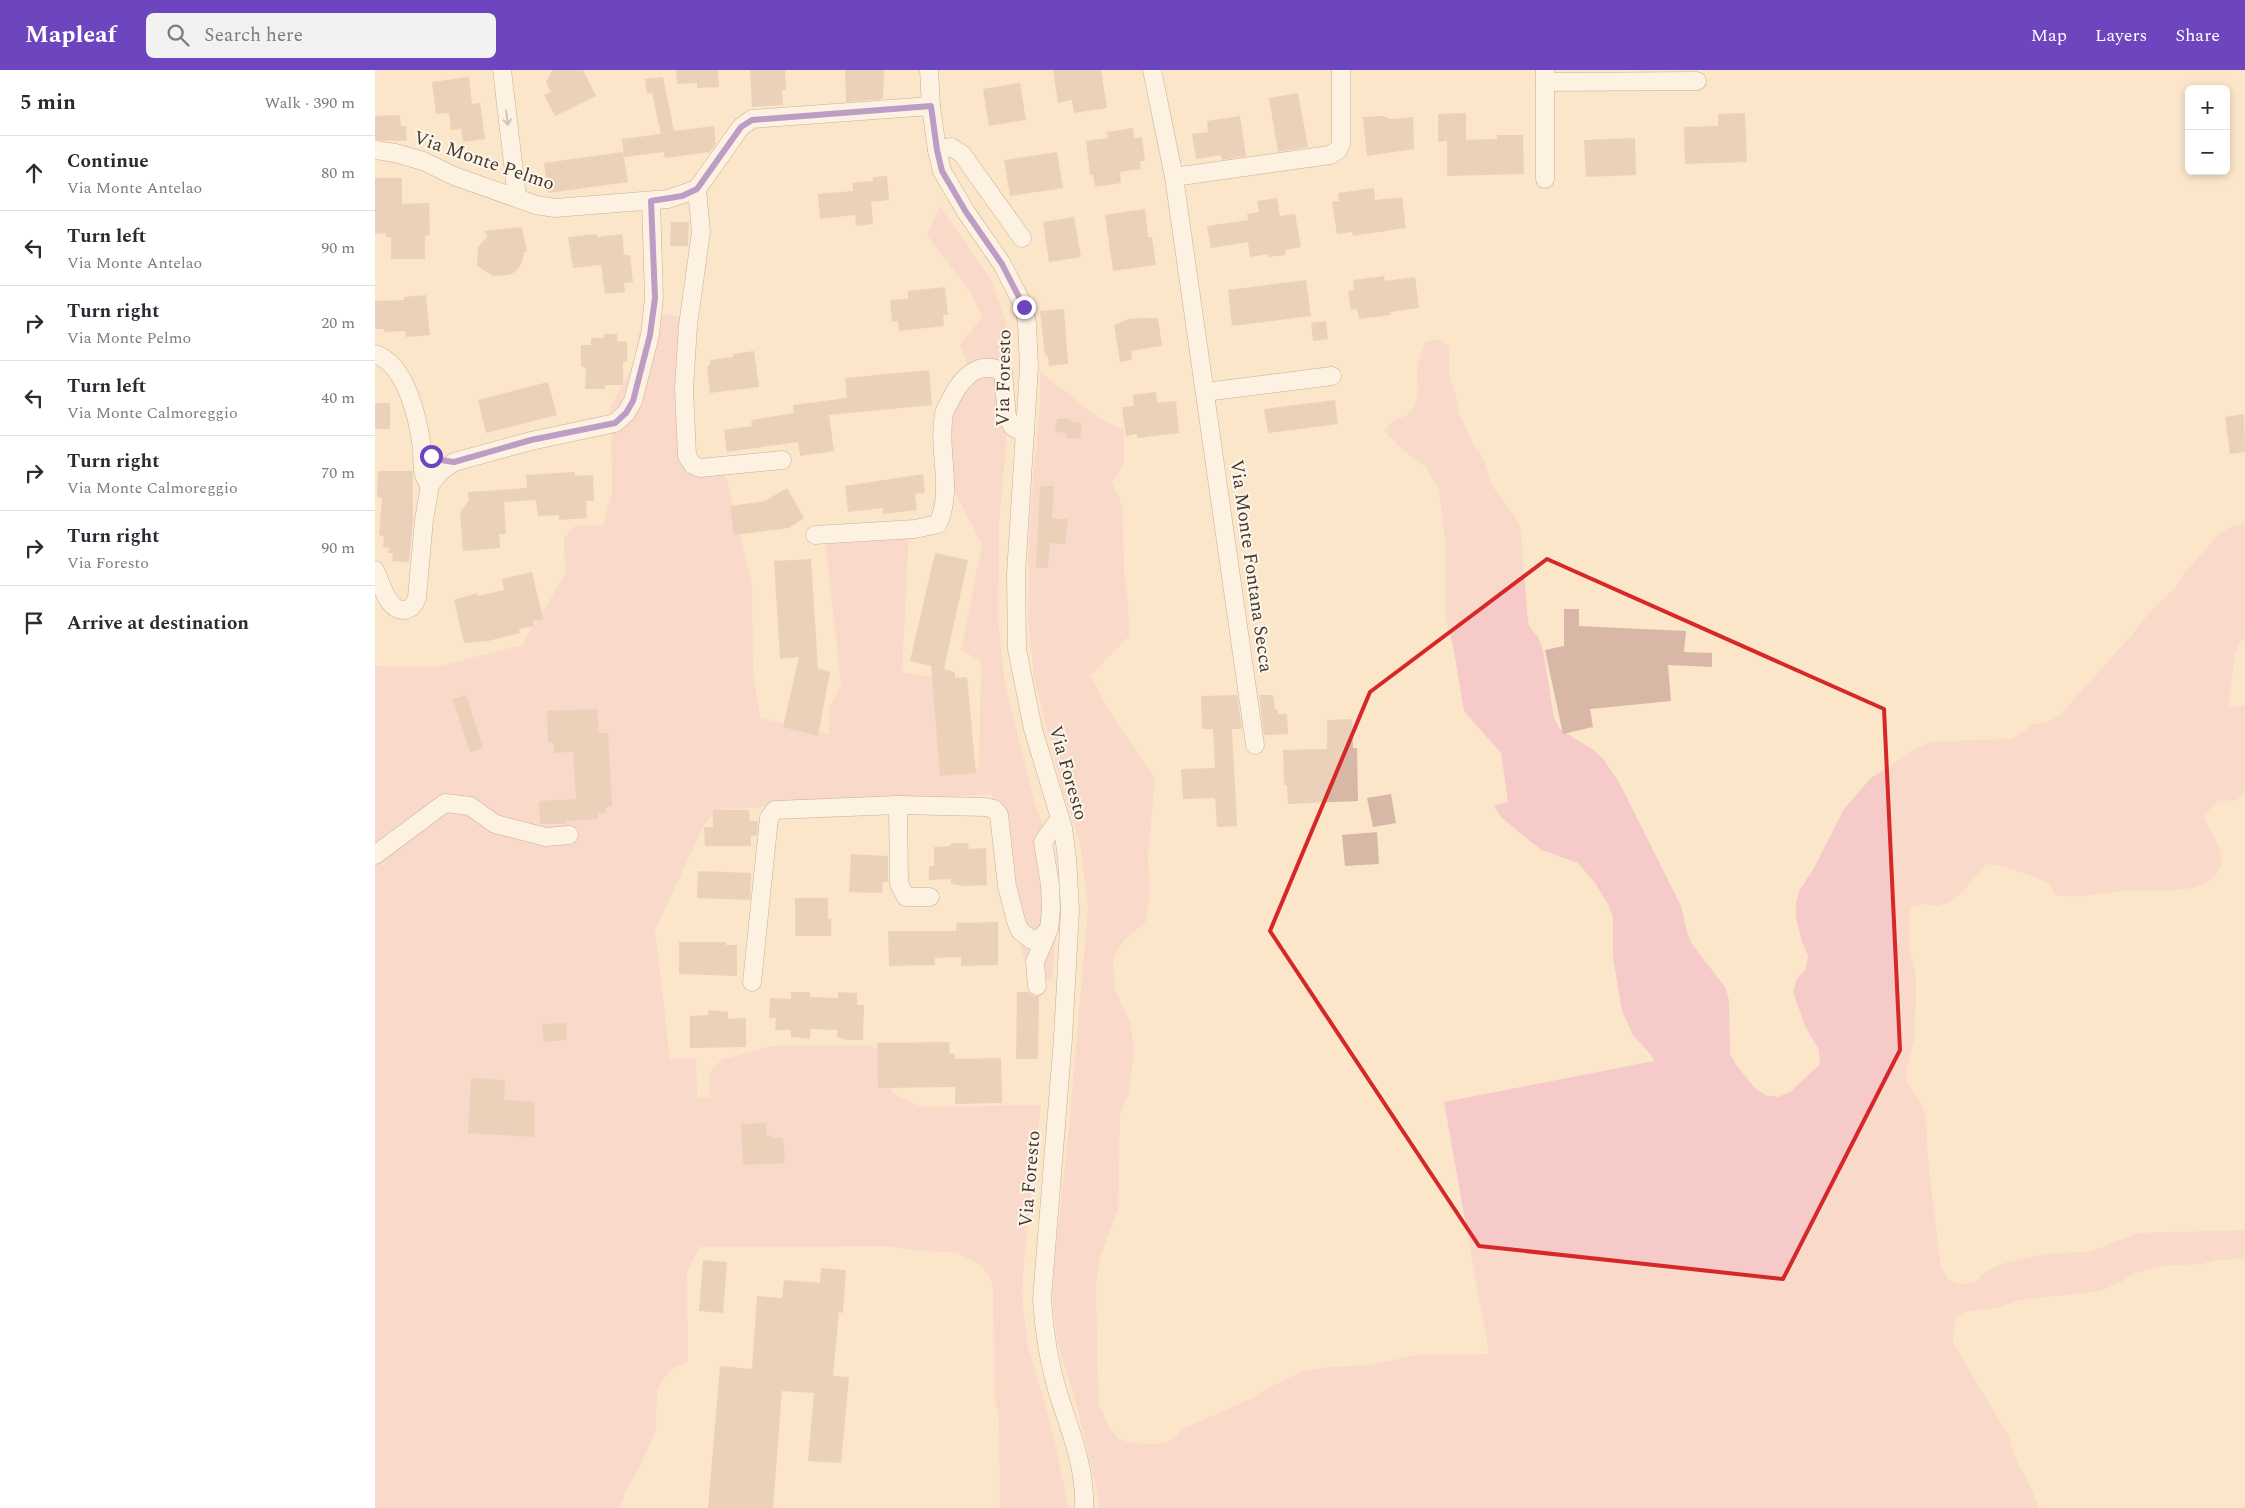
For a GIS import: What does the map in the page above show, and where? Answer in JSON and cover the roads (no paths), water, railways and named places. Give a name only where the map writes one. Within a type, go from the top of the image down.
[{"type":"street","points":[[501,70],[517,197]]},
{"type":"street","name":"Via Foresto","points":[[929,70],[931,106],[942,171],[1002,264],[1024,307],[1027,324],[1029,367],[1015,574],[1017,649],[1033,729],[1060,818],[1069,876],[1069,957],[1041,1299],[1044,1331],[1056,1382],[1082,1472],[1085,1488],[1083,1508]]},
{"type":"street","name":"Via Monte Fontana Secca","points":[[1152,70],[1174,177],[1255,745]]},
{"type":"street","points":[[1174,177],[1330,155],[1338,150],[1341,144],[1341,70]]},
{"type":"street","points":[[1545,179],[1545,76],[1697,81]]},
{"type":"street","points":[[782,460],[700,468],[693,465],[687,456],[684,389],[687,334],[701,232],[697,189],[741,127],[752,120],[931,106]]},
{"type":"street","points":[[937,150],[951,147],[962,154],[1022,238]]},
{"type":"street","name":"Via Monte Pelmo","points":[[375,150],[395,153],[423,161],[454,176],[536,205],[555,208],[651,201],[682,196],[697,189]]},
{"type":"street","points":[[375,570],[393,607],[401,610],[409,609],[415,604],[417,597],[424,520],[430,485],[440,472],[454,462],[531,440],[615,423],[626,413],[633,401],[650,335],[655,298],[651,201]]},
{"type":"street","points":[[375,354],[385,357],[397,369],[408,392],[422,447],[424,474],[430,485]]},
{"type":"street","points":[[815,535],[915,528],[938,524],[945,508],[946,484],[943,442],[945,412],[958,386],[972,370],[995,367],[1003,372],[1007,417],[1013,427],[1025,434]]},
{"type":"street","points":[[1205,392],[1332,376]]},
{"type":"street","points":[[422,447],[435,459],[454,462]]},
{"type":"street","points":[[375,855],[445,803],[470,806],[495,824],[546,837],[569,835]]},
{"type":"street","points":[[752,982],[769,818],[775,810],[898,805],[985,807],[995,810],[999,815],[1007,886],[1020,932],[1032,940],[1041,938],[1049,928]]},
{"type":"street","points":[[898,805],[899,884],[907,897],[930,897]]},
{"type":"street","points":[[1037,986],[1035,962],[1049,928],[1051,910],[1050,885],[1043,842],[1060,818]]}]
